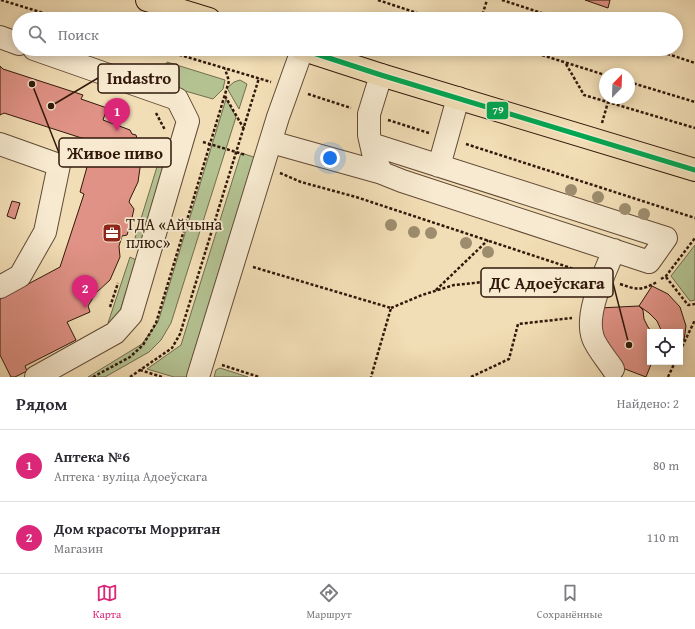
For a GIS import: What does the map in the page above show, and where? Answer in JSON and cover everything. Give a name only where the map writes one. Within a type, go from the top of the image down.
[{"type":"main road","points":[[147,0],[188,6],[198,12]]},
{"type":"main road","points":[[323,56],[381,75],[695,170]]},
{"type":"lane","points":[[0,37],[12,41]]},
{"type":"lane","points":[[26,376],[115,333],[131,315],[188,121],[177,99],[54,56]]},
{"type":"lane","points":[[198,377],[271,142],[300,56]]},
{"type":"lane","points":[[381,75],[369,114],[369,135],[374,157],[382,173]]},
{"type":"lane","points":[[439,166],[458,98]]},
{"type":"lane","points":[[271,142],[382,173],[402,181],[649,262],[666,238],[371,144]]},
{"type":"lane","points":[[0,144],[59,165],[45,232],[20,276],[0,287]]},
{"type":"lane","points":[[613,369],[593,338],[590,325],[593,275],[614,250]]},
{"type":"path","points":[[1,0],[40,12]]},
{"type":"path","points":[[378,0],[414,12]]},
{"type":"path","points":[[483,12],[487,0]]},
{"type":"path","points":[[502,0],[539,12]]},
{"type":"path","points":[[543,56],[599,73]]},
{"type":"path","points":[[674,56],[695,63]]},
{"type":"path","points":[[566,64],[584,95],[695,128]]},
{"type":"path","points":[[92,377],[130,357],[142,345],[156,322],[229,81],[224,69]]},
{"type":"path","points":[[130,377],[172,348],[180,334],[259,78]]},
{"type":"path","points":[[635,84],[695,102]]},
{"type":"path","points":[[225,95],[244,129]]},
{"type":"path","points":[[274,170],[301,182],[356,197],[636,289],[647,287],[666,276],[695,238]]},
{"type":"path","points":[[435,291],[488,240]]},
{"type":"path","points":[[234,260],[391,308],[435,291],[454,286],[593,275]]},
{"type":"path","points":[[662,275],[666,276],[688,305],[695,304]]},
{"type":"path","points":[[371,377],[391,308]]},
{"type":"path","points":[[471,377],[509,360],[518,324],[574,318]]},
{"type":"path","points":[[683,346],[695,320]]},
{"type":"path","points":[[218,364],[259,377]]},
{"type":"path","points":[[668,377],[674,365]]},
{"type":"path","points":[[140,370],[162,377]]},
{"type":"green space","points":[[167,62],[225,80],[223,89],[213,99],[161,84]]},
{"type":"green space","points":[[240,80],[247,84],[239,109],[227,88],[234,82]]},
{"type":"green space","points":[[226,99],[236,117],[171,323],[161,340],[149,352],[105,377],[88,377],[142,344],[158,322]]},
{"type":"green space","points":[[165,141],[173,141],[143,240],[135,238]]},
{"type":"green space","points":[[241,153],[257,158],[191,377],[174,377],[147,369],[181,345]]},
{"type":"green space","points":[[695,245],[695,300],[690,301],[671,276]]},
{"type":"green space","points":[[130,257],[136,260],[118,318],[108,323]]},
{"type":"green space","points":[[220,368],[248,377],[214,377],[216,370]]},
{"type":"building","points":[[585,0],[610,0],[608,8]]},
{"type":"building","points":[[0,66],[3,69],[83,95],[81,99],[107,108],[103,120],[130,130],[132,134],[136,135],[141,161],[138,182],[129,202],[134,209],[131,222],[127,235],[122,236],[119,246],[120,257],[110,280],[96,293],[88,306],[90,312],[67,322],[76,340],[25,366],[27,371],[15,377],[11,377],[0,355],[0,299],[60,267],[84,194],[80,192],[94,142],[4,113],[0,115]]},
{"type":"building","points":[[12,201],[20,203],[15,219],[7,216]]},
{"type":"building","points":[[652,286],[668,294],[680,307],[686,326],[684,340],[683,329],[661,329],[657,321],[639,306]]},
{"type":"building","points":[[639,306],[643,310],[644,319],[650,329],[647,329],[647,365],[651,365],[646,377],[625,369],[617,360],[605,340],[600,325],[599,308]]},
{"type":"transit line","name":"79","points":[[323,56],[695,170]]},
{"type":"place","name":"Живое пиво","points":[[32,84]]},
{"type":"place","name":"Indastro","points":[[51,106]]},
{"type":"place","name":"Аптека №6","points":[[117,131]]},
{"type":"place","name":"ТДА «Айчына плюс»","points":[[112,233]]},
{"type":"place","name":"Дом красоты Морриган","points":[[85,308]]},
{"type":"place","name":"ДС Адоеўскага","points":[[629,345]]}]
